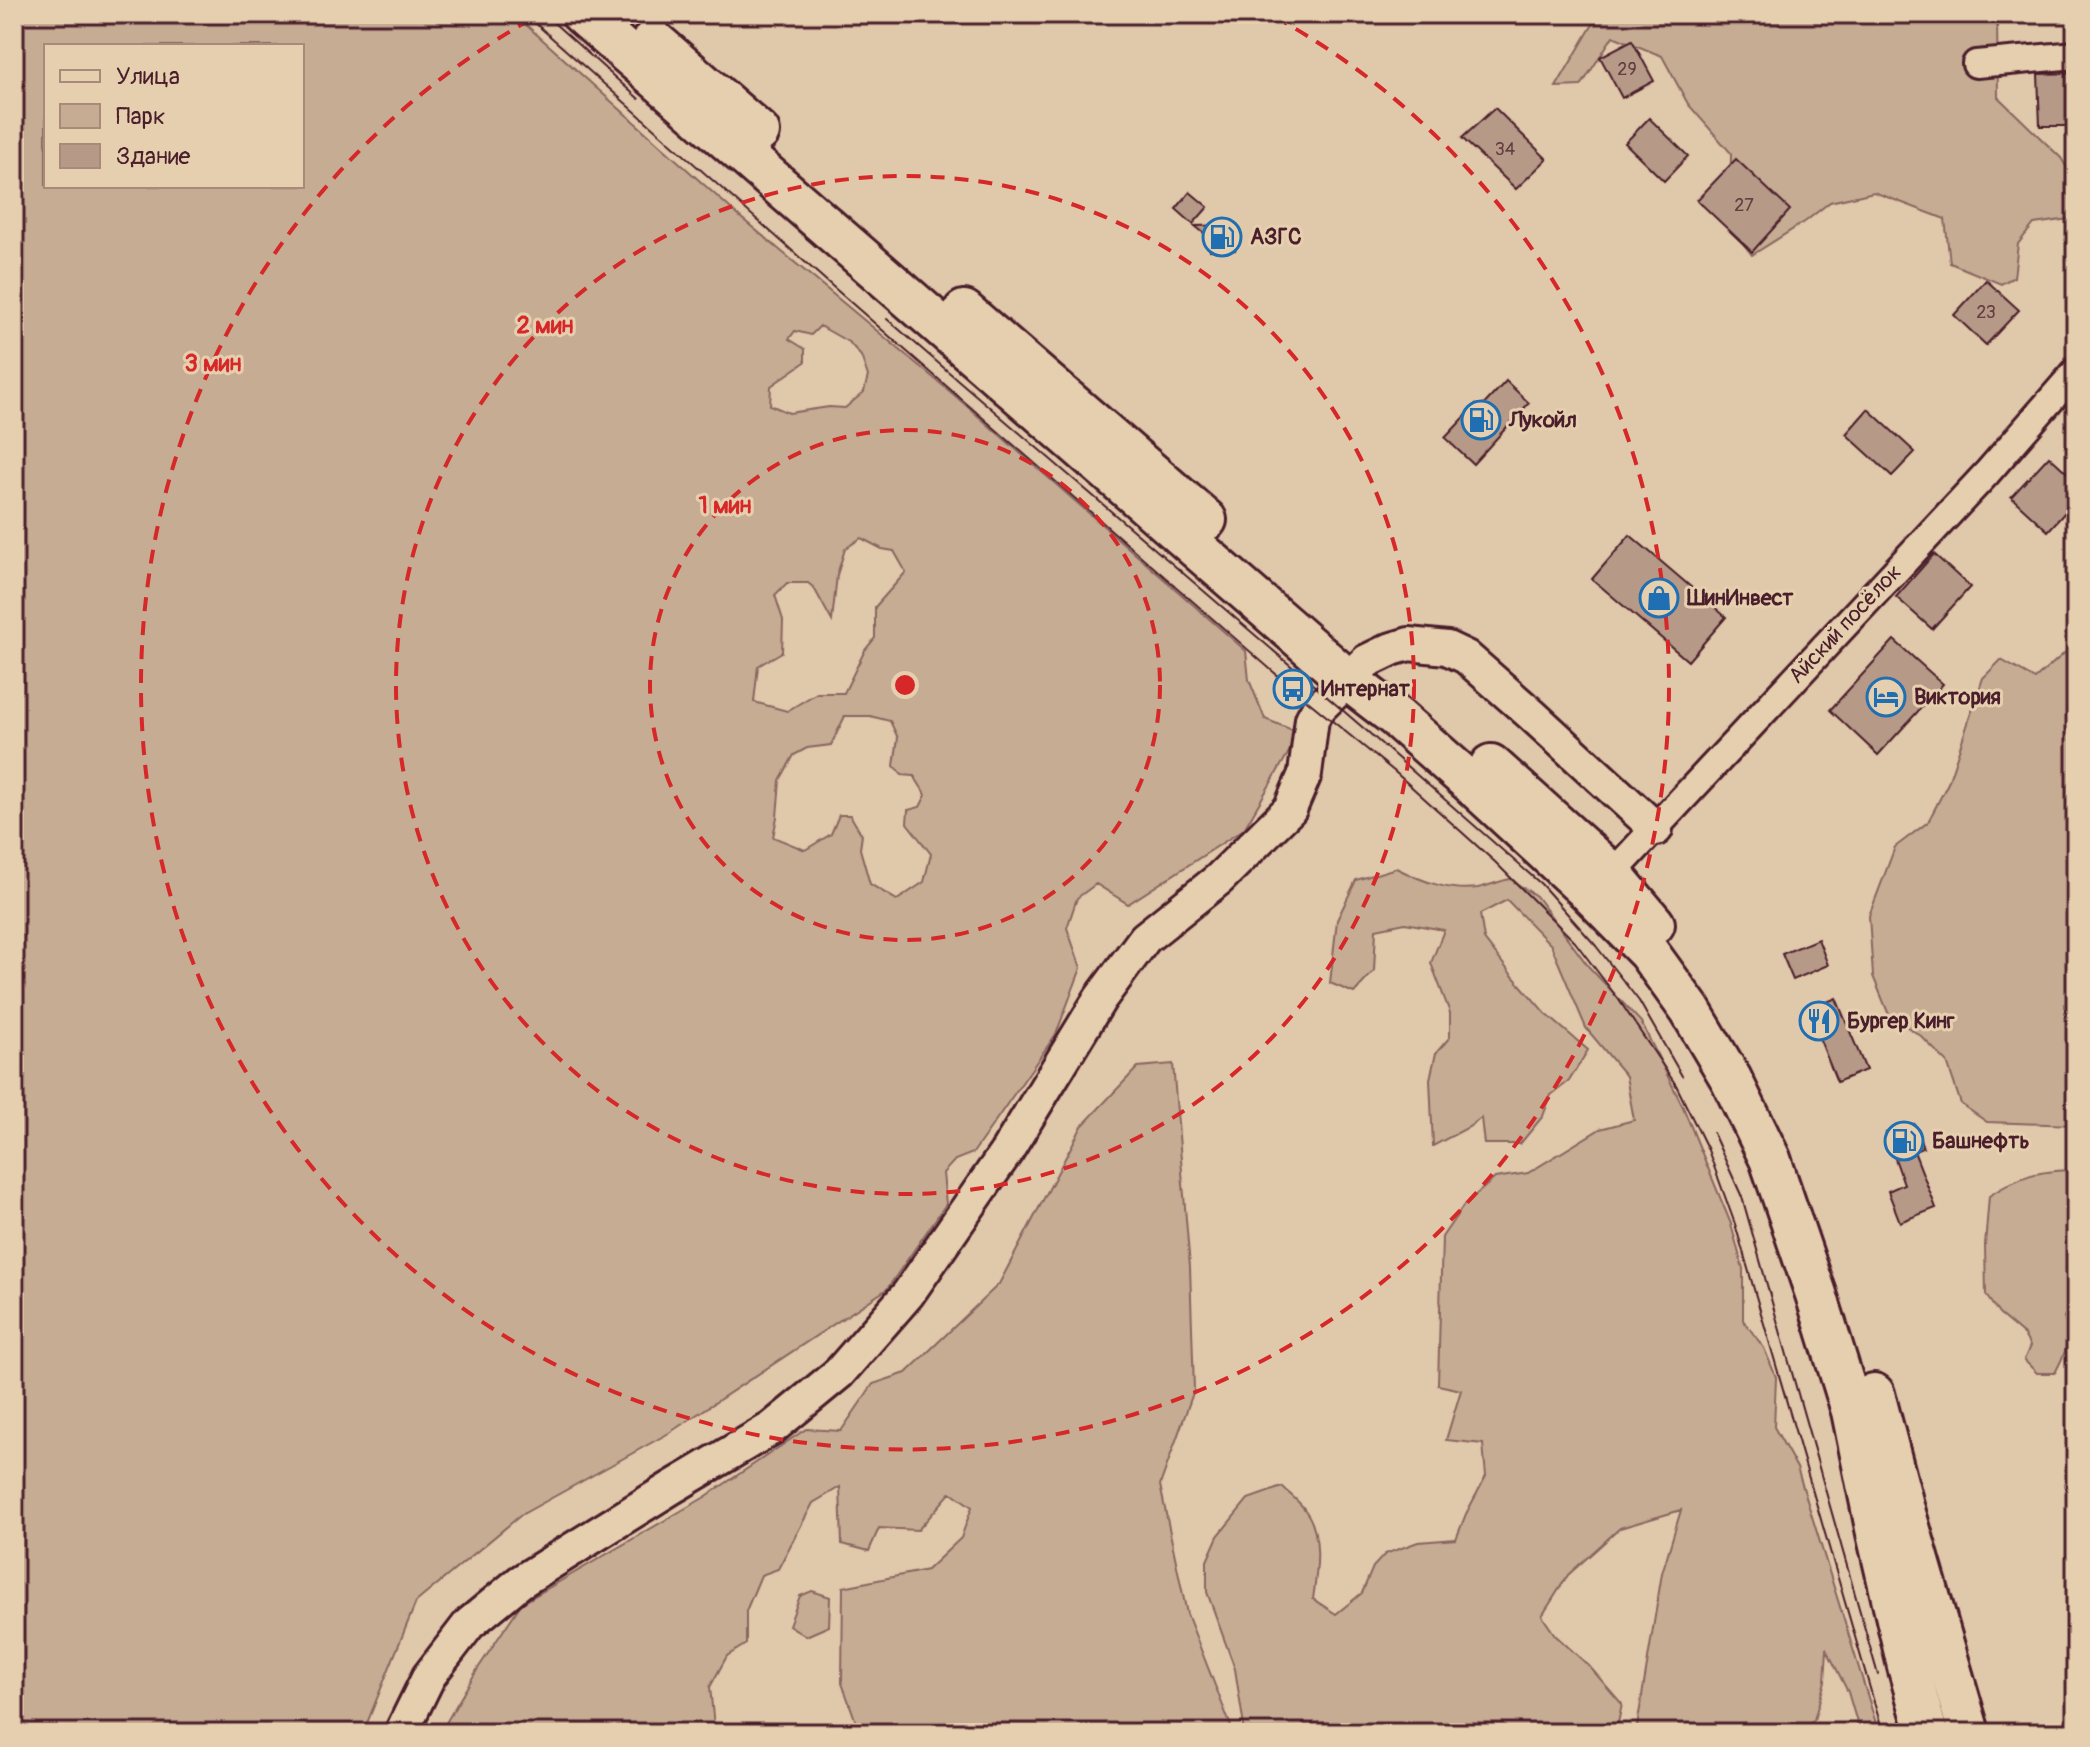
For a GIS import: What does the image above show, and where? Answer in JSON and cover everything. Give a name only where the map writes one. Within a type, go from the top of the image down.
[{"type":"main road","points":[[582,14],[1486,760],[1612,874],[1677,950],[1722,1010],[1758,1074],[1796,1157],[1875,1397],[1912,1541],[1969,1733]]},
{"type":"main road","points":[[624,14],[870,232],[1118,442],[1369,663],[1396,717],[1588,891],[1648,952],[1690,1010],[1731,1079],[1770,1159],[1847,1396],[1908,1666],[1927,1733]]},
{"type":"street","points":[[1976,64],[2076,55]]},
{"type":"street","name":"Айский посёлок","points":[[1612,874],[1987,473],[2076,371]]},
{"type":"street","points":[[401,1733],[429,1676],[469,1624],[520,1582],[772,1428],[839,1373],[908,1294],[1007,1151],[1100,999],[1145,938],[1219,879],[1290,809],[1305,774],[1312,719],[1317,710],[1369,663],[1409,644],[1447,648],[1466,657],[1656,829]]},
{"type":"green space","points":[[14,14],[514,14],[740,217],[953,394],[1246,651],[1249,680],[1265,719],[1300,733],[1244,829],[1128,904],[1096,884],[1077,898],[1067,928],[1081,968],[1056,1034],[973,1153],[955,1160],[943,1173],[946,1204],[887,1289],[669,1433],[521,1515],[416,1602],[363,1733],[14,1733]],"holes":[[[820,326],[850,343],[861,356],[868,376],[864,392],[845,408],[829,407],[789,413],[770,405],[771,386],[805,362],[805,349],[789,339],[795,331],[811,335]],[[861,538],[882,549],[894,551],[906,572],[875,607],[875,638],[865,650],[844,693],[817,693],[787,711],[754,702],[758,666],[782,652],[783,620],[775,595],[787,583],[808,583],[814,588],[832,621],[837,575],[845,549]],[[845,716],[870,716],[890,721],[898,738],[894,766],[902,775],[914,776],[926,795],[920,807],[908,810],[907,823],[931,854],[924,882],[897,900],[870,884],[860,849],[862,835],[850,815],[839,815],[831,834],[805,850],[773,837],[780,780],[794,755],[807,748],[831,745]]]},
{"type":"green space","points":[[1599,14],[1994,14],[1997,19],[1998,97],[2061,158],[2076,182],[2076,215],[2069,219],[2034,224],[2018,244],[2014,277],[2001,284],[1950,263],[1945,219],[1874,192],[1830,202],[1752,255],[1730,227],[1731,153],[1688,104],[1662,56],[1613,36],[1581,86],[1556,87]]},
{"type":"green space","points":[[2076,643],[2076,1125],[1987,1122],[1961,1104],[1947,1062],[1921,1036],[1889,1015],[1873,976],[1869,916],[1895,847],[1928,822],[1948,783],[1983,678],[2001,660],[2035,679]]},
{"type":"green space","points":[[1396,868],[1446,887],[1478,888],[1510,879],[1536,896],[1589,967],[1641,1022],[1683,1107],[1731,1224],[1743,1269],[1743,1320],[1764,1348],[1776,1377],[1774,1427],[1797,1468],[1879,1733],[1860,1733],[1848,1692],[1827,1650],[1825,1681],[1814,1720],[1800,1733],[1636,1733],[1662,1573],[1681,1510],[1620,1528],[1568,1575],[1542,1616],[1555,1635],[1589,1666],[1622,1704],[1616,1733],[1243,1733],[1235,1669],[1207,1592],[1207,1561],[1218,1536],[1248,1499],[1282,1487],[1303,1507],[1314,1530],[1317,1553],[1313,1599],[1336,1614],[1362,1593],[1373,1567],[1385,1554],[1418,1542],[1456,1539],[1486,1476],[1483,1444],[1446,1440],[1461,1390],[1438,1385],[1442,1237],[1464,1205],[1495,1178],[1528,1173],[1600,1129],[1634,1120],[1626,1076],[1586,1028],[1551,945],[1507,900],[1480,914],[1484,939],[1545,1013],[1588,1050],[1569,1081],[1551,1095],[1543,1116],[1520,1144],[1484,1144],[1481,1118],[1433,1146],[1430,1079],[1436,1053],[1450,1037],[1450,1013],[1431,963],[1444,930],[1405,923],[1376,929],[1374,971],[1354,993],[1330,983],[1337,920],[1356,880]]},
{"type":"green space","points":[[1173,1064],[1190,1267],[1194,1390],[1160,1485],[1187,1614],[1231,1733],[860,1733],[842,1683],[843,1587],[927,1570],[961,1538],[972,1507],[951,1492],[918,1530],[879,1528],[869,1551],[842,1544],[840,1487],[813,1503],[778,1569],[761,1575],[746,1611],[746,1644],[727,1656],[710,1687],[714,1726],[711,1733],[440,1733],[521,1604],[705,1497],[806,1429],[841,1431],[873,1384],[906,1373],[999,1284],[1082,1126],[1138,1067]]},
{"type":"green space","points":[[2076,1170],[2076,1301],[2064,1317],[2067,1346],[2055,1373],[2037,1373],[2024,1360],[2030,1346],[2024,1335],[1999,1314],[1986,1295],[1985,1245],[1989,1196],[2031,1175]]},
{"type":"green space","points":[[812,1591],[830,1597],[829,1626],[806,1636],[789,1625],[800,1596]]},
{"type":"building","points":[[1632,40],[1654,81],[1622,98],[1600,57]]},
{"type":"building","points":[[2076,73],[2076,126],[2040,126],[2038,74]]},
{"type":"building","points":[[1495,108],[1547,159],[1516,189],[1462,138]]},
{"type":"building","points":[[1649,118],[1688,156],[1664,181],[1625,143]]},
{"type":"building","points":[[1736,159],[1790,210],[1752,252],[1697,200]]},
{"type":"building","points":[[1190,192],[1208,207],[1193,224],[1176,209]]},
{"type":"building","name":"АЗГС","points":[[1235,225],[1235,250],[1210,250],[1210,238],[1195,226]]},
{"type":"building","points":[[1986,280],[2019,310],[1986,345],[1954,315]]},
{"type":"building","name":"Лукойл","points":[[1506,381],[1529,403],[1473,464],[1445,438],[1476,405],[1480,409]]},
{"type":"building","points":[[1868,409],[1915,452],[1892,476],[1846,434]]},
{"type":"building","points":[[2049,456],[2076,481],[2076,500],[2048,531],[2011,497]]},
{"type":"building","name":"ШинИнвест","points":[[1630,535],[1726,617],[1688,661],[1592,579]]},
{"type":"building","points":[[1934,554],[1970,587],[1932,629],[1896,597]]},
{"type":"building","name":"Виктория","points":[[1894,640],[1943,684],[1878,755],[1830,710]]},
{"type":"building","points":[[1818,939],[1828,965],[1793,980],[1782,954]]},
{"type":"building","points":[[1836,998],[1866,1070],[1837,1082],[1808,1010]]},
{"type":"building","points":[[1914,1124],[1923,1148],[1914,1151],[1936,1208],[1900,1222],[1888,1191],[1904,1184],[1886,1133]]},
{"type":"tram line","points":[[525,14],[1293,689],[1395,772],[1495,862],[1575,942],[1619,1000],[1676,1085],[1708,1150],[1735,1224],[1883,1733]]},
{"type":"tram line","points":[[544,14],[639,99]]},
{"type":"tram line","points":[[887,319],[1541,884],[1639,1001],[1682,1076]]},
{"type":"tram line","points":[[1713,1133],[1742,1197],[1878,1675]]},
{"type":"place","name":"АЗГС","points":[[1222,237]]},
{"type":"place","name":"Лукойл","points":[[1481,420]]},
{"type":"place","name":"ШинИнвест","points":[[1659,598]]},
{"type":"place","name":"Интернат","points":[[1293,689]]},
{"type":"place","name":"Виктория","points":[[1886,697]]},
{"type":"place","name":"Бургер Кинг","points":[[1819,1021]]},
{"type":"place","name":"Башнефть","points":[[1904,1141]]}]
